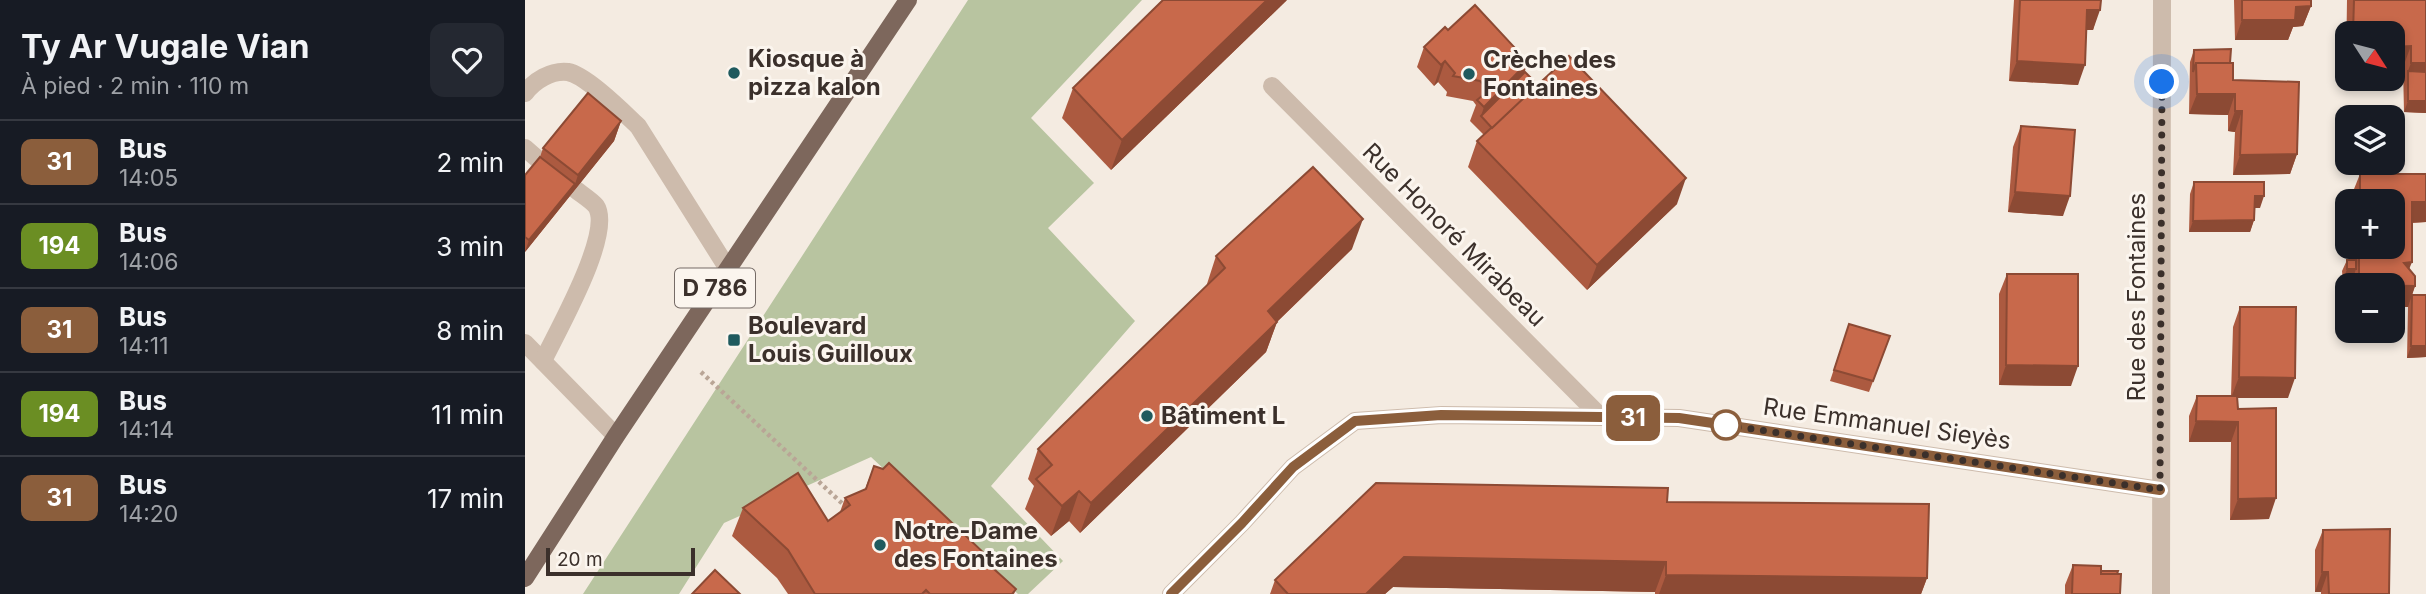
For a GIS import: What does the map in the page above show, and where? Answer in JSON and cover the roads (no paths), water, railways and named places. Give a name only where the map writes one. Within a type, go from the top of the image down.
[{"type":"main road","name":"D 786","points":[[525,578],[616,436],[908,0]]},
{"type":"street","name":"Rue des Fontaines","points":[[2161,594],[2162,0]]},
{"type":"street","points":[[525,93],[532,84],[549,75],[569,72],[603,94],[638,126],[728,269]]},
{"type":"street","name":"Rue Honoré Mirabeau","points":[[1272,86],[1601,417]]},
{"type":"street","points":[[525,148],[541,162]]},
{"type":"street","points":[[543,361],[586,273],[598,239],[599,216],[596,206],[575,189]]},
{"type":"street","points":[[525,342],[616,436]]},
{"type":"street","name":"Rue Emmanuel Sieyès","points":[[1171,594],[1293,467],[1355,421],[1441,415],[1679,418],[2160,490]]},
{"type":"place","name":"Kiosque à pizza kalon","points":[[734,73]]},
{"type":"place","name":"Crèche des Fontaines","points":[[1469,74]]},
{"type":"place","name":"Boulevard Louis Guilloux","points":[[734,340]]},
{"type":"place","name":"Bâtiment L","points":[[1147,416]]},
{"type":"place","name":"Notre-Dame des Fontaines","points":[[880,545]]}]
